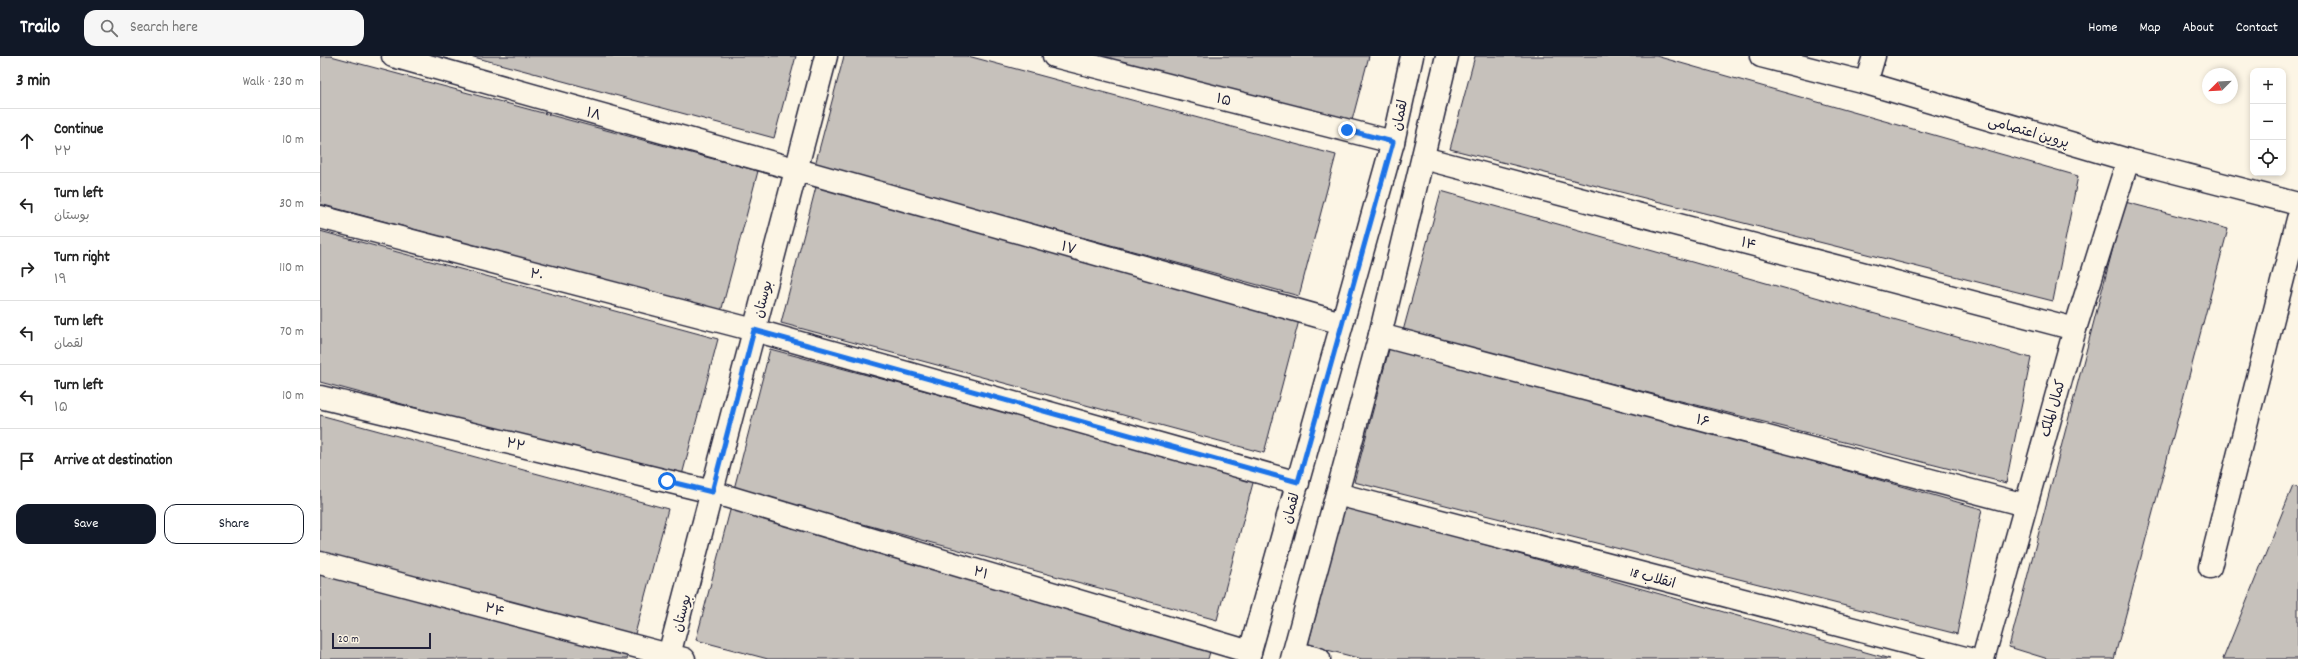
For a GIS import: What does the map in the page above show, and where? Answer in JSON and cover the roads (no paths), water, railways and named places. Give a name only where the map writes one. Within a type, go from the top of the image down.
[{"type":"street","name":"۱۸","points":[[393,56],[796,170]]},
{"type":"street","name":"بوستان","points":[[674,658],[712,492],[826,56]]},
{"type":"street","name":"۱۵","points":[[1054,56],[1393,142]]},
{"type":"street","name":"لقمان","points":[[1249,655],[1393,142],[1412,56]]},
{"type":"street","points":[[1319,659],[1293,656],[1380,335],[1447,56]]},
{"type":"street","name":"پروین اعتصامی","points":[[1761,56],[1866,83],[2128,160],[2298,204]]},
{"type":"street","points":[[1866,83],[1874,56]]},
{"type":"street","name":"۱۴","points":[[1423,158],[2075,329]]},
{"type":"street","name":"کمال الملک","points":[[1983,659],[2075,329],[2128,160]]},
{"type":"street","name":"۱۷","points":[[796,170],[1342,323]]},
{"type":"street","name":"۲۰","points":[[320,217],[754,330],[1298,482]]},
{"type":"street","points":[[2210,567],[2298,219]]},
{"type":"street","name":"۱۶","points":[[1380,335],[2025,505]]},
{"type":"street","name":"۲۲","points":[[320,397],[712,492]]},
{"type":"street","name":"۲۱","points":[[712,492],[1249,655]]},
{"type":"street","name":"انقلاب 18","points":[[1336,494],[1969,659]]},
{"type":"street","name":"۲۴","points":[[320,563],[674,658]]}]
